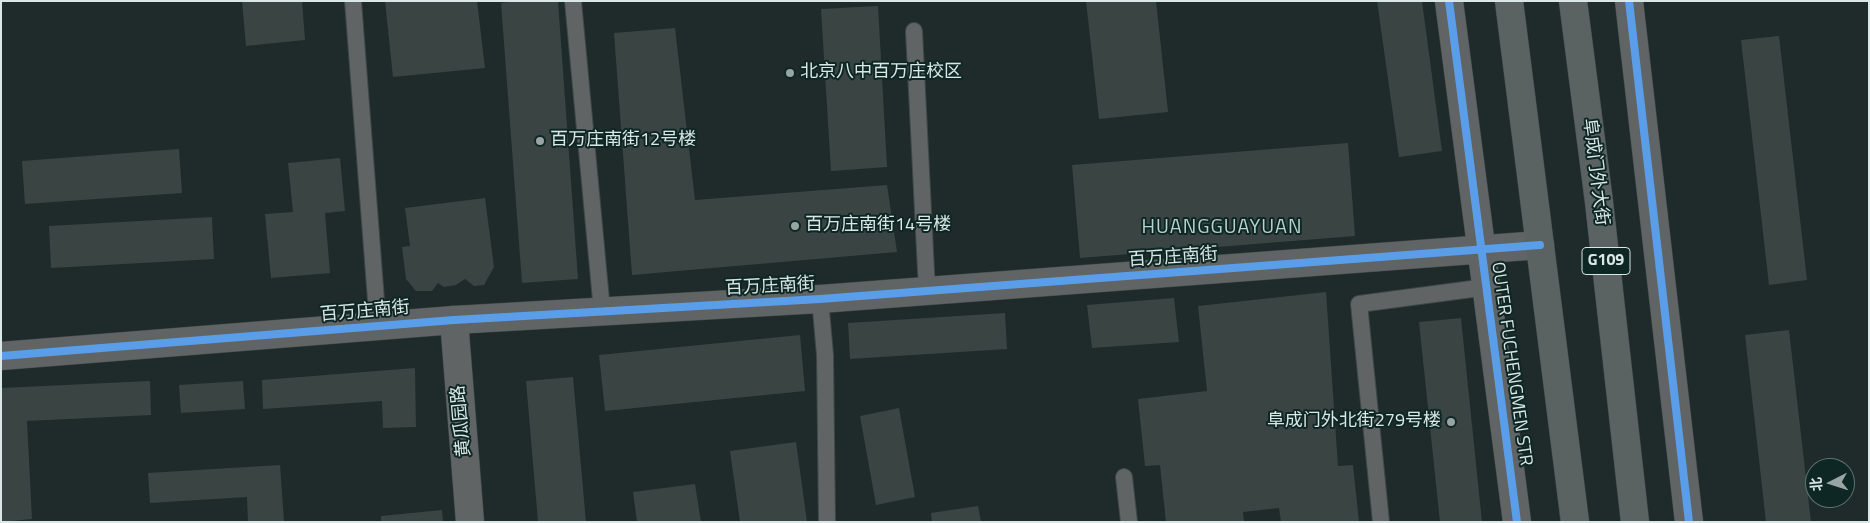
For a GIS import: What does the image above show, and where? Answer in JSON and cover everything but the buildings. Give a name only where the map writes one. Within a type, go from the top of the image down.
[{"type":"highway","points":[[1509,1],[1575,522]]},
{"type":"highway","name":"阜成门外大街","points":[[1573,1],[1600,202],[1636,522]]},
{"type":"street","name":"OUTER FUCHENGMEN STR","points":[[1450,1],[1480,250],[1487,287],[1517,522]]},
{"type":"street","points":[[1629,1],[1689,522]]},
{"type":"street","name":"百万庄南街","points":[[1,356],[454,320],[820,299],[1540,245]]},
{"type":"street","name":"黄瓜园路","points":[[454,320],[470,522]]},
{"type":"lane","points":[[353,1],[378,326]]},
{"type":"lane","points":[[573,1],[602,311]]},
{"type":"lane","points":[[914,31],[927,291]]},
{"type":"lane","points":[[1381,522],[1359,304],[1487,287]]},
{"type":"lane","points":[[820,299],[825,355],[827,522]]},
{"type":"lane","points":[[1124,477],[1129,522]]},
{"type":"cycle path","points":[[1449,1],[1517,522]]},
{"type":"cycle path","points":[[1629,1],[1689,522]]},
{"type":"cycle path","points":[[1,356],[454,320],[820,299],[1540,245]]},
{"type":"place","name":"北京八中百万庄校区","points":[[790,73]]},
{"type":"place","name":"百万庄南街12号楼","points":[[540,141]]},
{"type":"place","name":"百万庄南街14号楼","points":[[795,226]]},
{"type":"place","name":"阜成门外北街279号楼","points":[[1451,422]]},
{"type":"district","name":"HUANGGUAYUAN","points":[[1222,228]]}]
